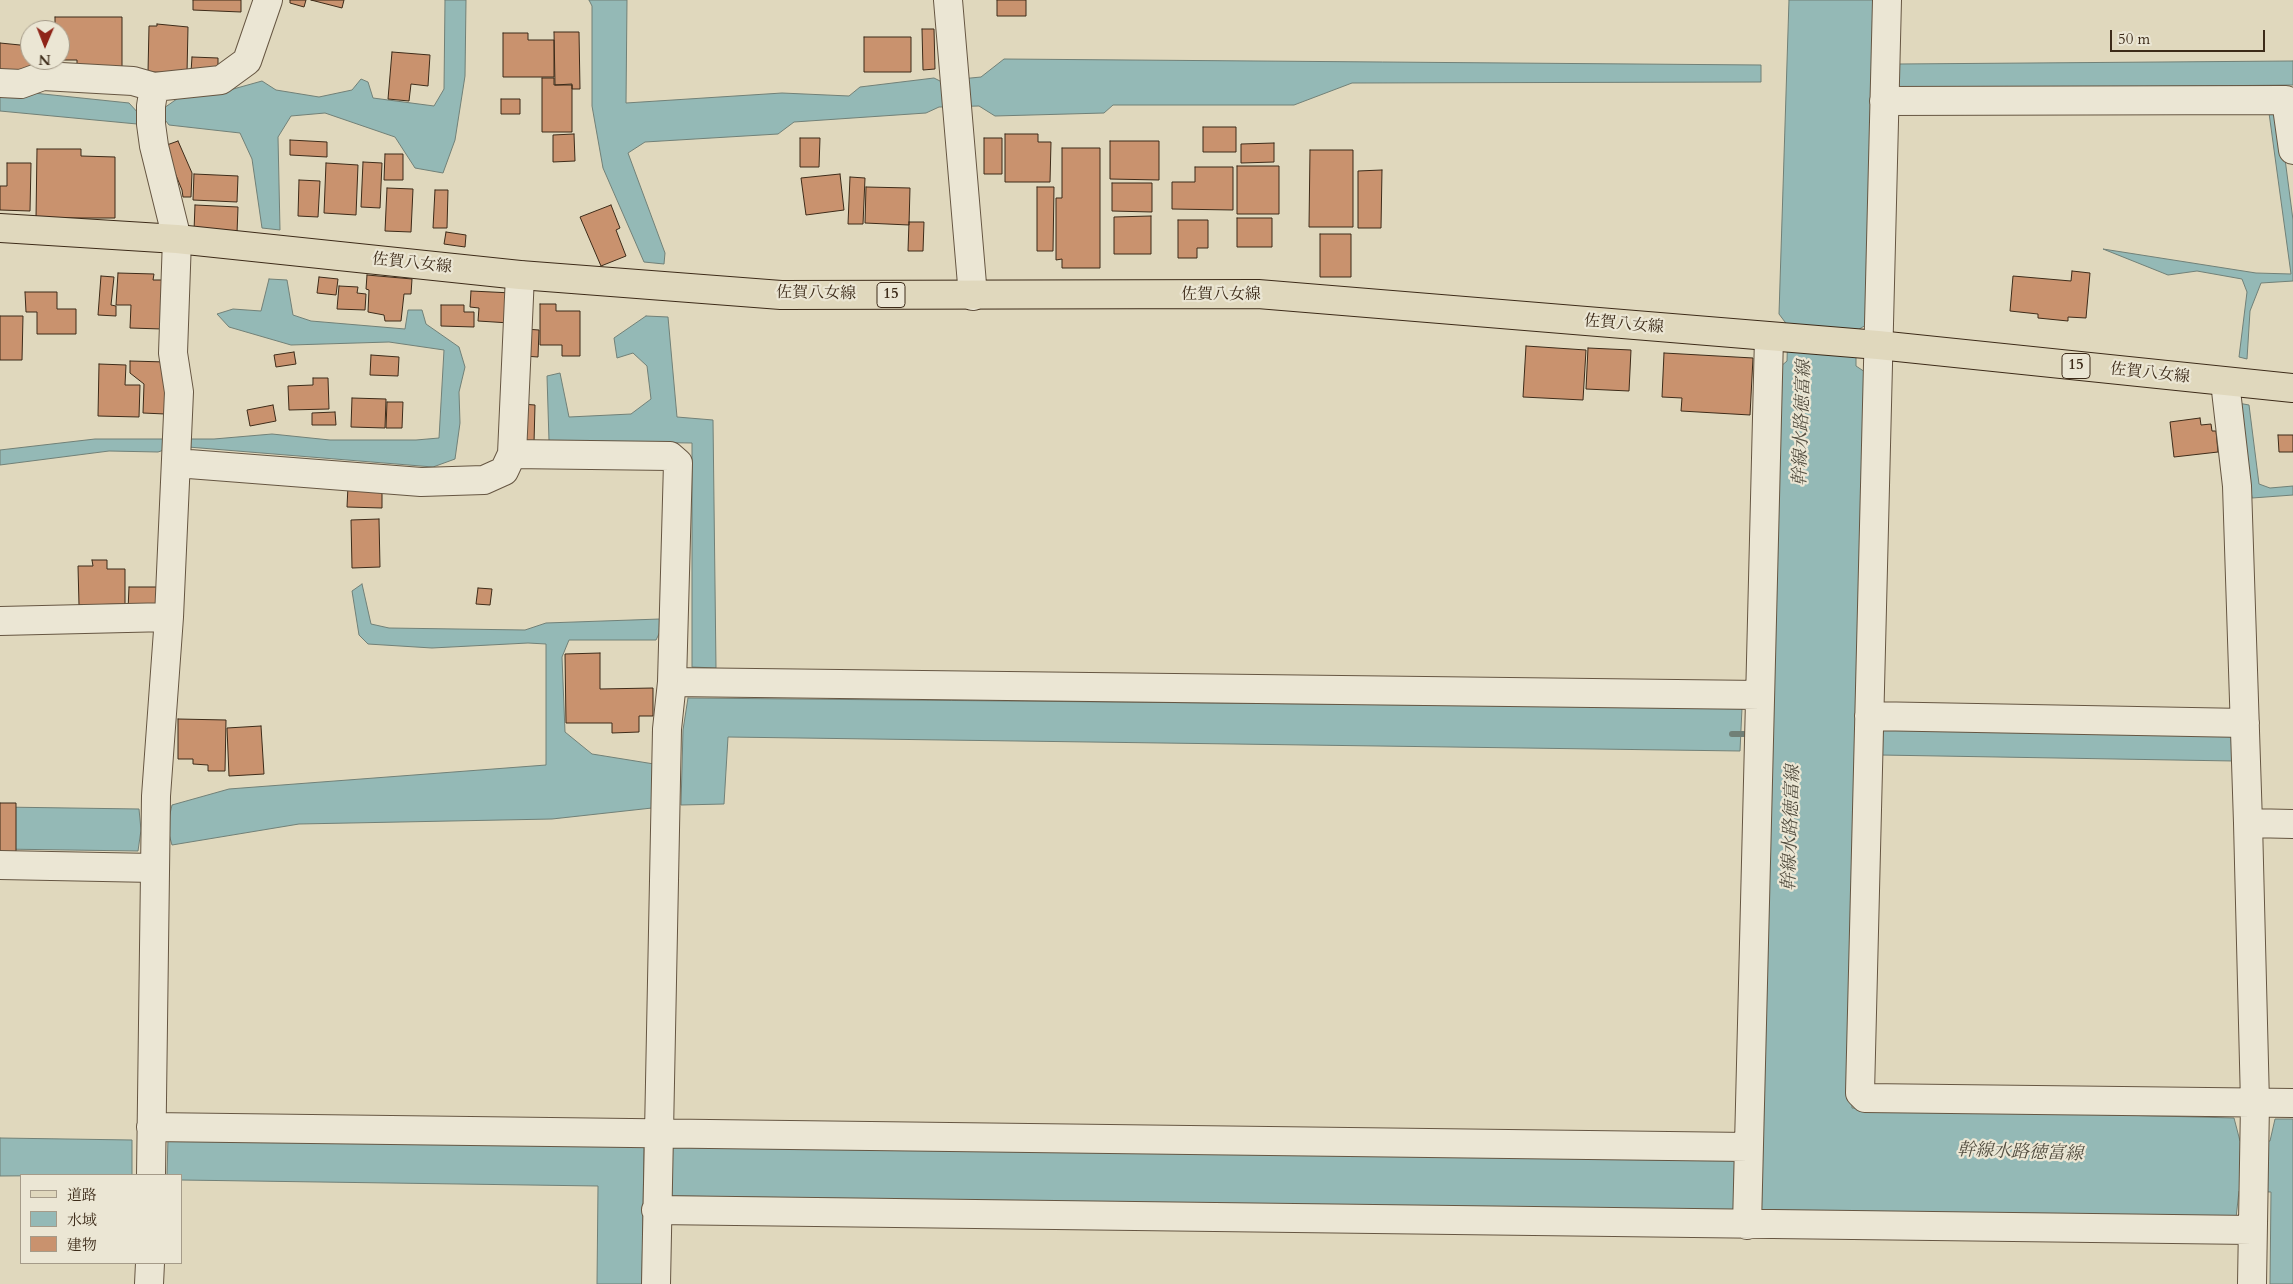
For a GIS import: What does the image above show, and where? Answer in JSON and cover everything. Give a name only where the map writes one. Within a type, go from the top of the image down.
[{"type":"main road","name":"佐賀八女線","points":[[0,228],[177,239],[520,275],[781,295],[1258,294],[1775,337]]},
{"type":"main road","name":"15","points":[[1775,337],[1869,344]]},
{"type":"main road","name":"佐賀八女線","points":[[1869,344],[2293,388]]},
{"type":"street","points":[[0,83],[21,84],[43,76],[133,82],[154,87],[221,80],[247,61],[268,0]]},
{"type":"street","points":[[948,0],[973,296]]},
{"type":"street","points":[[1887,0],[1884,101],[1869,344],[1869,716],[1860,1093],[1865,1098],[2293,1103]]},
{"type":"street","points":[[150,1174],[156,796],[169,618],[179,392],[173,353],[177,239],[151,124],[154,87]]},
{"type":"street","points":[[1884,101],[2286,100],[2293,150]]},
{"type":"street","points":[[176,450],[421,482],[484,480],[504,471],[512,454],[520,275]]},
{"type":"street","points":[[1747,1225],[1760,695],[1775,337]]},
{"type":"street","points":[[2225,382],[2237,486],[2245,723],[2255,1103],[2252,1284]]},
{"type":"street","points":[[512,454],[670,456],[678,463],[672,682],[666,729],[656,1284]]},
{"type":"street","points":[[0,621],[169,618]]},
{"type":"street","points":[[672,682],[1760,695]]},
{"type":"street","points":[[1869,716],[2245,723]]},
{"type":"street","points":[[2248,824],[2293,824]]},
{"type":"street","points":[[0,865],[154,868]]},
{"type":"street","points":[[151,1126],[658,1157],[1748,1147]]},
{"type":"street","points":[[656,1210],[2252,1230]]},
{"type":"street","points":[[149,1284],[150,1264]]},
{"type":"water","points":[[445,0],[466,0],[465,76],[455,140],[443,173],[415,168],[395,137],[325,113],[291,116],[278,137],[280,230],[262,228],[252,159],[240,133],[169,125],[162,116],[164,108],[184,94],[219,93],[262,81],[276,90],[319,97],[352,90],[361,79],[368,82],[373,98],[434,106],[444,89]]},
{"type":"water","points":[[589,0],[627,0],[626,103],[782,93],[849,96],[860,87],[934,78],[940,81],[981,77],[1004,59],[1761,65],[1761,82],[1352,83],[1294,105],[1113,105],[1104,113],[995,116],[979,106],[939,107],[926,113],[794,122],[778,134],[645,142],[628,153],[665,253],[664,264],[644,262],[603,168],[592,106],[592,6]]},
{"type":"water","name":"幹線水路徳富線","points":[[1789,0],[1874,0],[1871,322],[1856,331],[1856,366],[1868,374],[1852,1108],[2234,1118],[2240,1141],[2270,1141],[2275,1119],[2293,1119],[2293,1284],[2270,1284],[2271,1192],[2239,1191],[2236,1218],[1760,1210],[1780,367],[1787,361],[1788,326],[1779,314]]},
{"type":"water","points":[[2293,61],[2293,85],[1898,89],[1899,64]]},
{"type":"water","points":[[24,92],[129,103],[140,115],[137,124],[0,111],[0,94]]},
{"type":"water","points":[[2269,113],[2279,113],[2293,220],[2293,281],[2261,283],[2250,311],[2247,359],[2239,357],[2247,292],[2242,279],[2197,271],[2168,275],[2103,249],[2256,273],[2291,274]]},
{"type":"water","points":[[269,279],[287,280],[293,315],[311,321],[405,329],[408,310],[422,310],[426,324],[459,347],[465,367],[459,392],[460,423],[455,459],[433,467],[176,446],[158,452],[109,451],[0,465],[0,450],[95,439],[214,439],[272,434],[330,440],[416,440],[439,438],[444,350],[389,342],[291,345],[229,327],[217,314],[233,309],[261,311]]},
{"type":"water","points":[[646,316],[668,317],[677,417],[713,420],[716,668],[692,667],[692,443],[549,441],[547,376],[560,373],[569,417],[631,414],[651,399],[647,366],[633,353],[617,358],[614,338]]},
{"type":"water","points":[[2238,403],[2249,405],[2259,484],[2270,488],[2293,486],[2293,495],[2252,498]]},
{"type":"water","points":[[362,584],[371,624],[389,628],[525,630],[546,623],[660,619],[661,630],[656,640],[569,640],[562,657],[565,732],[592,754],[654,764],[652,808],[552,819],[299,824],[172,845],[167,827],[172,805],[229,789],[546,765],[546,644],[528,643],[432,648],[368,644],[359,635],[352,591]]},
{"type":"water","points":[[688,698],[1742,708],[1740,751],[728,737],[724,804],[681,805],[683,730]]},
{"type":"water","points":[[1881,729],[2234,735],[2233,761],[1880,755]]},
{"type":"water","points":[[0,807],[139,809],[141,830],[138,851],[0,849]]},
{"type":"water","points":[[0,1138],[132,1140],[132,1174],[20,1174],[20,1176],[0,1176]]},
{"type":"water","points":[[168,1139],[644,1145],[642,1284],[597,1284],[598,1186],[182,1180],[182,1174],[167,1174]]},
{"type":"water","points":[[672,1144],[1736,1159],[1735,1211],[671,1196]]},
{"type":"building","points":[[193,0],[241,0],[241,12],[193,10]]},
{"type":"building","points":[[290,0],[306,0],[304,7],[290,3]]},
{"type":"building","points":[[311,0],[344,0],[342,8]]},
{"type":"building","points":[[997,0],[1026,0],[1026,16],[997,16]]},
{"type":"building","points":[[55,17],[122,17],[122,73],[77,73],[77,60],[70,60],[70,20],[55,20]]},
{"type":"building","points":[[157,24],[188,27],[187,73],[148,72],[149,26],[157,26]]},
{"type":"building","points":[[922,29],[934,29],[935,69],[923,70]]},
{"type":"building","points":[[554,32],[579,32],[580,89],[572,89],[572,84],[555,85]]},
{"type":"building","points":[[503,33],[528,33],[528,40],[554,40],[554,77],[503,77]]},
{"type":"building","points":[[864,37],[911,37],[911,72],[864,72]]},
{"type":"building","points":[[0,43],[20,45],[20,70],[31,70],[31,75],[0,72]]},
{"type":"building","points":[[392,52],[430,55],[428,86],[411,84],[409,101],[388,99]]},
{"type":"building","points":[[192,57],[218,58],[218,73],[191,72]]},
{"type":"building","points":[[542,78],[554,78],[554,85],[572,85],[572,132],[542,132]]},
{"type":"building","points":[[501,99],[520,99],[520,114],[501,114]]},
{"type":"building","points":[[1203,127],[1236,127],[1236,152],[1203,152]]},
{"type":"building","points":[[574,134],[575,161],[553,162],[553,135]]},
{"type":"building","points":[[1005,134],[1038,134],[1038,142],[1051,142],[1050,182],[1005,182]]},
{"type":"building","points":[[800,138],[820,138],[819,167],[800,167]]},
{"type":"building","points":[[984,138],[1002,138],[1002,174],[984,174]]},
{"type":"building","points":[[290,140],[327,142],[327,157],[290,155]]},
{"type":"building","points":[[178,141],[192,173],[191,197],[183,197],[182,190],[164,146]]},
{"type":"building","points":[[1110,141],[1159,141],[1159,180],[1110,179]]},
{"type":"building","points":[[1274,143],[1274,162],[1241,163],[1241,144]]},
{"type":"building","points":[[1062,148],[1100,148],[1100,268],[1062,268],[1062,259],[1056,260],[1056,198],[1062,198]]},
{"type":"building","points":[[37,149],[81,149],[81,156],[115,157],[115,218],[36,218]]},
{"type":"building","points":[[1310,150],[1353,150],[1353,227],[1309,227]]},
{"type":"building","points":[[385,154],[403,154],[403,180],[384,180]]},
{"type":"building","points":[[363,162],[382,163],[380,208],[361,207]]},
{"type":"building","points":[[7,163],[31,163],[30,211],[0,210],[0,186],[7,186]]},
{"type":"building","points":[[326,163],[358,165],[356,215],[324,213]]},
{"type":"building","points":[[1237,166],[1279,166],[1279,214],[1237,214]]},
{"type":"building","points":[[1195,167],[1233,167],[1233,210],[1172,209],[1172,182],[1195,182]]},
{"type":"building","points":[[1382,170],[1381,228],[1358,228],[1358,171]]},
{"type":"building","points":[[194,174],[238,176],[237,202],[193,200]]},
{"type":"building","points":[[840,174],[844,210],[806,215],[801,178]]},
{"type":"building","points":[[850,177],[865,178],[863,224],[848,224]]},
{"type":"building","points":[[299,180],[320,181],[318,217],[298,216]]},
{"type":"building","points":[[1112,183],[1152,183],[1152,212],[1112,211]]},
{"type":"building","points":[[866,187],[910,188],[909,225],[865,223]]},
{"type":"building","points":[[1037,187],[1054,187],[1053,251],[1037,251]]},
{"type":"building","points":[[387,188],[413,189],[411,232],[385,231]]},
{"type":"building","points":[[435,190],[448,190],[447,228],[433,228]]},
{"type":"building","points":[[195,205],[238,207],[237,233],[194,231]]},
{"type":"building","points":[[611,205],[620,228],[616,230],[626,256],[601,266],[580,217]]},
{"type":"building","points":[[1151,216],[1151,254],[1114,254],[1114,217]]},
{"type":"building","points":[[1237,218],[1272,218],[1272,247],[1237,247]]},
{"type":"building","points":[[1178,220],[1208,220],[1208,248],[1197,248],[1197,258],[1178,258]]},
{"type":"building","points":[[909,222],[924,222],[923,251],[908,251]]},
{"type":"building","points":[[446,232],[466,235],[465,247],[444,244]]},
{"type":"building","points":[[1320,234],[1351,234],[1351,277],[1320,277]]},
{"type":"building","points":[[2072,271],[2090,273],[2086,318],[2068,317],[2068,321],[2038,318],[2038,314],[2010,311],[2013,276],[2071,281]]},
{"type":"building","points":[[118,273],[154,274],[153,280],[164,280],[162,329],[130,328],[131,305],[116,305]]},
{"type":"building","points":[[367,275],[412,279],[411,294],[404,294],[401,321],[385,321],[384,315],[368,312],[369,290],[366,289]]},
{"type":"building","points":[[101,276],[114,277],[111,305],[116,306],[116,316],[98,315]]},
{"type":"building","points":[[319,277],[338,279],[336,295],[317,293]]},
{"type":"building","points":[[339,286],[358,287],[357,293],[366,294],[365,310],[337,309]]},
{"type":"building","points":[[471,291],[512,293],[510,323],[478,321],[479,308],[470,307]]},
{"type":"building","points":[[25,292],[57,292],[57,309],[76,309],[76,334],[37,334],[37,312],[26,312]]},
{"type":"building","points":[[540,304],[556,304],[556,311],[580,311],[580,356],[562,356],[562,345],[540,345]]},
{"type":"building","points":[[441,305],[464,305],[464,312],[474,312],[474,327],[441,326]]},
{"type":"building","points":[[0,316],[23,316],[22,360],[0,360]]},
{"type":"building","points":[[525,329],[539,330],[538,357],[524,356]]},
{"type":"building","points":[[1526,346],[1586,350],[1583,400],[1523,397]]},
{"type":"building","points":[[1588,348],[1631,350],[1629,391],[1586,389]]},
{"type":"building","points":[[294,352],[296,364],[276,367],[274,355]]},
{"type":"building","points":[[1664,353],[1753,358],[1750,415],[1681,411],[1682,398],[1662,397]]},
{"type":"building","points":[[371,355],[399,357],[398,376],[370,375]]},
{"type":"building","points":[[130,361],[166,362],[165,414],[143,413],[144,384],[130,373]]},
{"type":"building","points":[[99,364],[126,365],[125,385],[140,385],[139,417],[98,416]]},
{"type":"building","points":[[313,378],[328,378],[329,409],[289,410],[288,386],[313,385]]},
{"type":"building","points":[[352,398],[386,399],[385,428],[351,427]]},
{"type":"building","points":[[387,402],[403,402],[402,428],[386,428]]},
{"type":"building","points":[[521,404],[535,405],[534,443],[519,442]]},
{"type":"building","points":[[273,405],[276,421],[250,426],[247,410]]},
{"type":"building","points":[[335,412],[336,425],[312,425],[312,413]]},
{"type":"building","points":[[2200,418],[2201,425],[2211,424],[2212,431],[2216,431],[2218,452],[2174,457],[2170,422]]},
{"type":"building","points":[[2278,435],[2293,435],[2293,452],[2279,452]]},
{"type":"building","points":[[348,486],[382,488],[382,508],[347,507]]},
{"type":"building","points":[[379,519],[380,567],[352,568],[351,520]]},
{"type":"building","points":[[92,560],[107,560],[107,569],[125,569],[125,604],[79,605],[78,566],[93,566]]},
{"type":"building","points":[[129,587],[158,587],[158,610],[128,610]]},
{"type":"building","points":[[478,588],[492,589],[490,605],[476,604]]},
{"type":"building","points":[[600,653],[600,689],[653,688],[653,716],[639,716],[639,732],[612,733],[612,723],[566,723],[565,654]]},
{"type":"building","points":[[178,719],[226,720],[225,771],[208,771],[208,765],[193,764],[193,759],[178,759]]},
{"type":"building","points":[[261,726],[264,774],[229,776],[227,728]]},
{"type":"building","points":[[0,803],[16,803],[16,853],[0,853]]},
{"type":"waterway","points":[[1732,734],[1744,734]]}]
